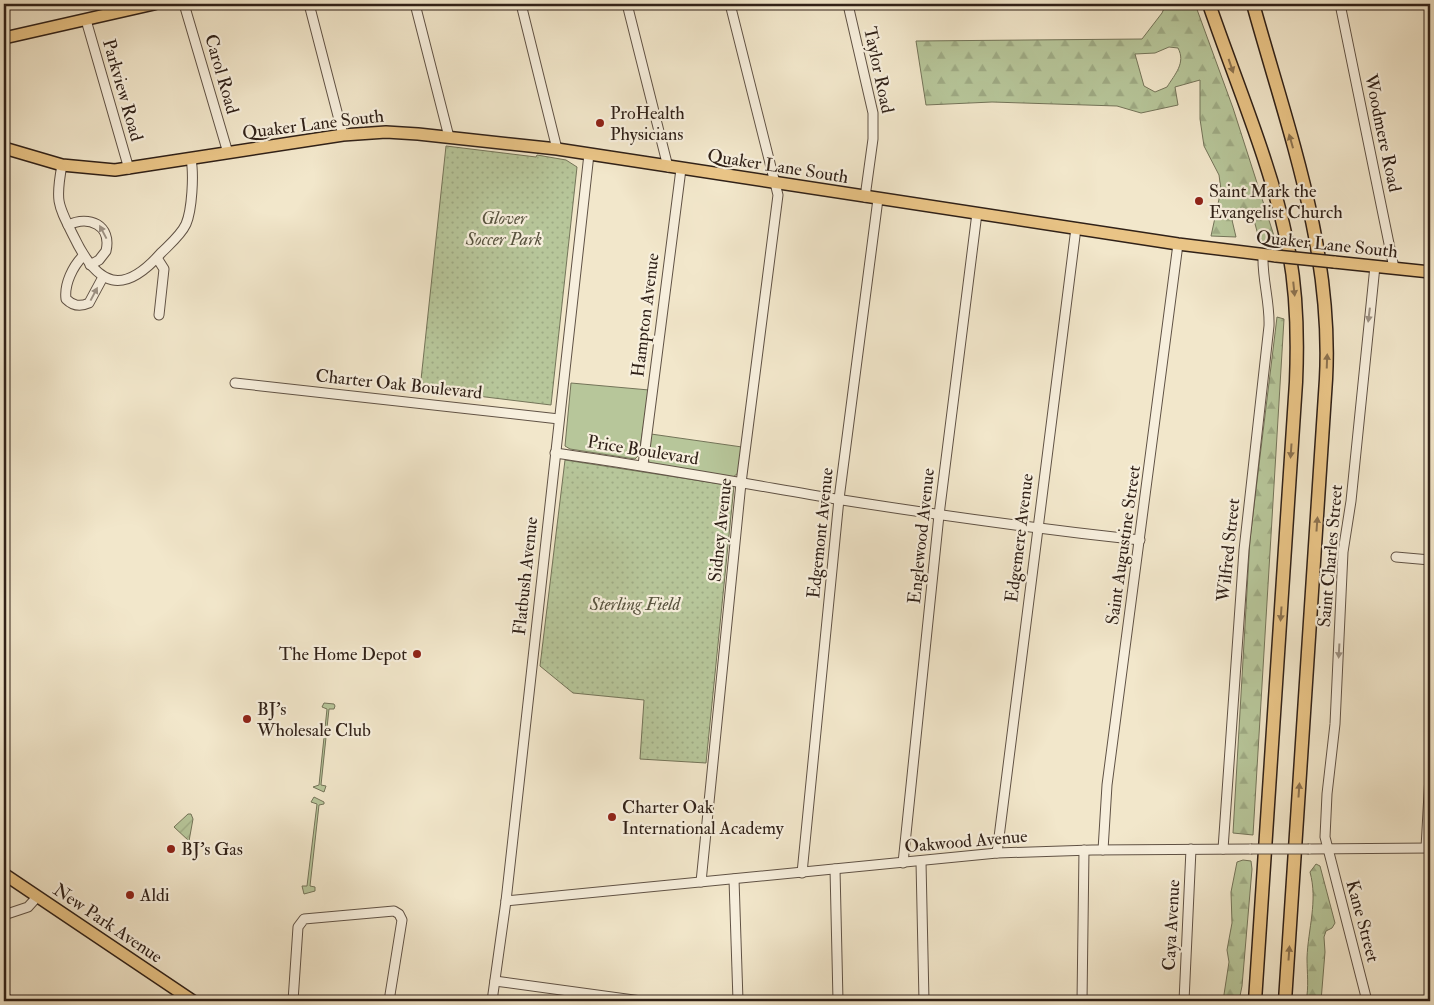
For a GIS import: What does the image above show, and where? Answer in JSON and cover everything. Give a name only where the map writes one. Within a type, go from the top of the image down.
[{"type":"highway","points":[[1209,4],[1265,164],[1284,226],[1292,272],[1296,320],[1296,382],[1255,1001]]},
{"type":"highway","points":[[1214,4],[1224,46]]},
{"type":"highway","points":[[1253,4],[1316,234],[1324,288],[1327,337],[1285,1001]]},
{"type":"highway","points":[[1260,4],[1268,41],[1271,70]]},
{"type":"highway","points":[[1248,1001],[1258,956]]},
{"type":"main road","points":[[4,38],[154,4]]},
{"type":"main road","name":"Quaker Lane South","points":[[4,148],[62,165],[96,170],[129,169],[343,135],[399,132],[557,149],[1178,244],[1430,272]]},
{"type":"main road","name":"New Park Avenue","points":[[4,874],[193,1001]]},
{"type":"street","name":"Carol Road","points":[[184,4],[228,153]]},
{"type":"street","points":[[309,4],[343,135]]},
{"type":"street","points":[[415,4],[449,137]]},
{"type":"street","points":[[521,4],[557,149]]},
{"type":"street","points":[[627,4],[668,167]]},
{"type":"street","name":"Sidney Avenue","points":[[701,882],[741,483],[778,195],[730,4]]},
{"type":"street","name":"Woodmere Road","points":[[1340,4],[1394,268]]},
{"type":"street","name":"Taylor Road","points":[[849,9],[873,113],[873,139],[865,196]]},
{"type":"street","name":"Parkview Road","points":[[86,20],[129,169]]},
{"type":"street","name":"Flatbush Avenue","points":[[492,1001],[506,901],[589,154]]},
{"type":"street","points":[[62,165],[58,202],[83,256],[103,277],[111,280],[129,280],[138,276],[157,258],[187,222],[193,167],[191,159]]},
{"type":"street","name":"Hampton Avenue","points":[[643,465],[681,169]]},
{"type":"street","name":"Edgemont Avenue","points":[[802,873],[839,499],[878,199]]},
{"type":"street","name":"Englewood Avenue","points":[[903,863],[939,515],[978,213]]},
{"type":"street","points":[[68,225],[87,220],[98,224],[105,232],[106,251],[99,260],[90,265]]},
{"type":"street","name":"Edgemere Avenue","points":[[997,853],[1076,228]]},
{"type":"street","name":"Saint Augustine Street","points":[[1103,850],[1107,785],[1178,244]]},
{"type":"street","name":"Wilfred Street","points":[[1223,849],[1241,577],[1269,326],[1270,310],[1263,272],[1264,255]]},
{"type":"street","points":[[83,256],[76,263],[66,286],[66,299],[77,306],[89,303],[103,277]]},
{"type":"street","points":[[157,258],[164,269],[159,315]]},
{"type":"street","name":"Saint Charles Street","points":[[1327,849],[1325,837],[1327,794],[1335,724],[1343,552],[1351,501],[1375,266]]},
{"type":"street","name":"Charter Oak Boulevard","points":[[235,383],[559,419]]},
{"type":"street","name":"Price Boulevard","points":[[555,453],[643,465],[939,515],[1037,529],[1140,540]]},
{"type":"street","points":[[1396,557],[1430,560]]},
{"type":"street","points":[[1428,848],[1430,775]]},
{"type":"street","name":"Oakwood Avenue","points":[[506,901],[921,862],[997,853],[1084,850],[1428,848]]},
{"type":"street","name":"Caya Avenue","points":[[1184,1001],[1191,849]]},
{"type":"street","name":"Kane Street","points":[[1327,849],[1368,1001]]},
{"type":"street","points":[[1082,1001],[1084,850]]},
{"type":"street","points":[[921,862],[924,1001]]},
{"type":"street","points":[[835,869],[838,1001]]},
{"type":"street","points":[[734,880],[738,1001]]},
{"type":"street","points":[[4,916],[28,907],[37,897]]},
{"type":"street","points":[[293,1001],[298,927],[300,922],[304,919],[394,912],[399,914],[402,920],[389,1001]]},
{"type":"street","points":[[495,980],[641,1001]]},
{"type":"street","points":[[574,1001],[575,991]]},
{"type":"green space","points":[[1166,4],[1195,4],[1233,108],[1275,239],[1260,242],[1252,213],[1232,220],[1236,237],[1211,236],[1221,190],[1219,175],[1204,146],[1200,119],[1200,80],[1175,87],[1178,105],[1141,113],[1117,106],[992,102],[926,105],[916,41],[1142,39],[1162,13]],"holes":[[[1169,47],[1178,48],[1181,59],[1180,64],[1167,87],[1155,92],[1144,86],[1135,54],[1155,53]]]},
{"type":"green space","name":"Glover Soccer Park","points":[[446,146],[536,157],[537,155],[566,160],[577,167],[551,405],[420,389]]},
{"type":"green space","points":[[1277,317],[1284,319],[1253,835],[1233,833],[1250,539]]},
{"type":"green space","points":[[571,383],[649,390],[639,455],[635,459],[570,449],[565,446]]},
{"type":"green space","points":[[651,434],[742,447],[738,473],[732,478],[651,465],[648,460]]},
{"type":"green space","name":"Sterling Field","points":[[565,460],[734,486],[706,763],[640,759],[644,700],[573,693],[540,666]]},
{"type":"green space","points":[[324,703],[334,704],[335,706],[334,709],[329,709],[321,785],[326,786],[324,792],[313,787],[319,785],[327,709],[322,707]]},
{"type":"green space","points":[[314,797],[324,802],[324,804],[319,805],[310,886],[315,887],[315,891],[304,894],[302,886],[307,886],[317,804],[311,802]]},
{"type":"green space","points":[[188,814],[191,814],[193,819],[189,841],[174,827]]},
{"type":"green space","points":[[1243,860],[1251,861],[1252,869],[1242,986],[1239,1001],[1223,1001],[1229,962],[1227,950],[1232,923],[1231,892],[1237,862]]},
{"type":"green space","points":[[1316,864],[1320,866],[1335,923],[1332,928],[1326,931],[1324,937],[1325,952],[1321,1001],[1306,1001],[1308,985],[1307,958],[1313,904],[1310,872]]},
{"type":"railway","points":[[4,993],[17,1001]]},
{"type":"place","name":"ProHealth Physicians","points":[[600,123]]},
{"type":"place","name":"Saint Mark the Evangelist Church","points":[[1199,201]]},
{"type":"place","name":"The Home Depot","points":[[417,654]]},
{"type":"place","name":"BJ's Wholesale Club","points":[[247,719]]},
{"type":"place","name":"Charter Oak International Academy","points":[[612,817]]},
{"type":"place","name":"BJ's Gas","points":[[171,849]]},
{"type":"place","name":"Aldi","points":[[130,895]]}]
